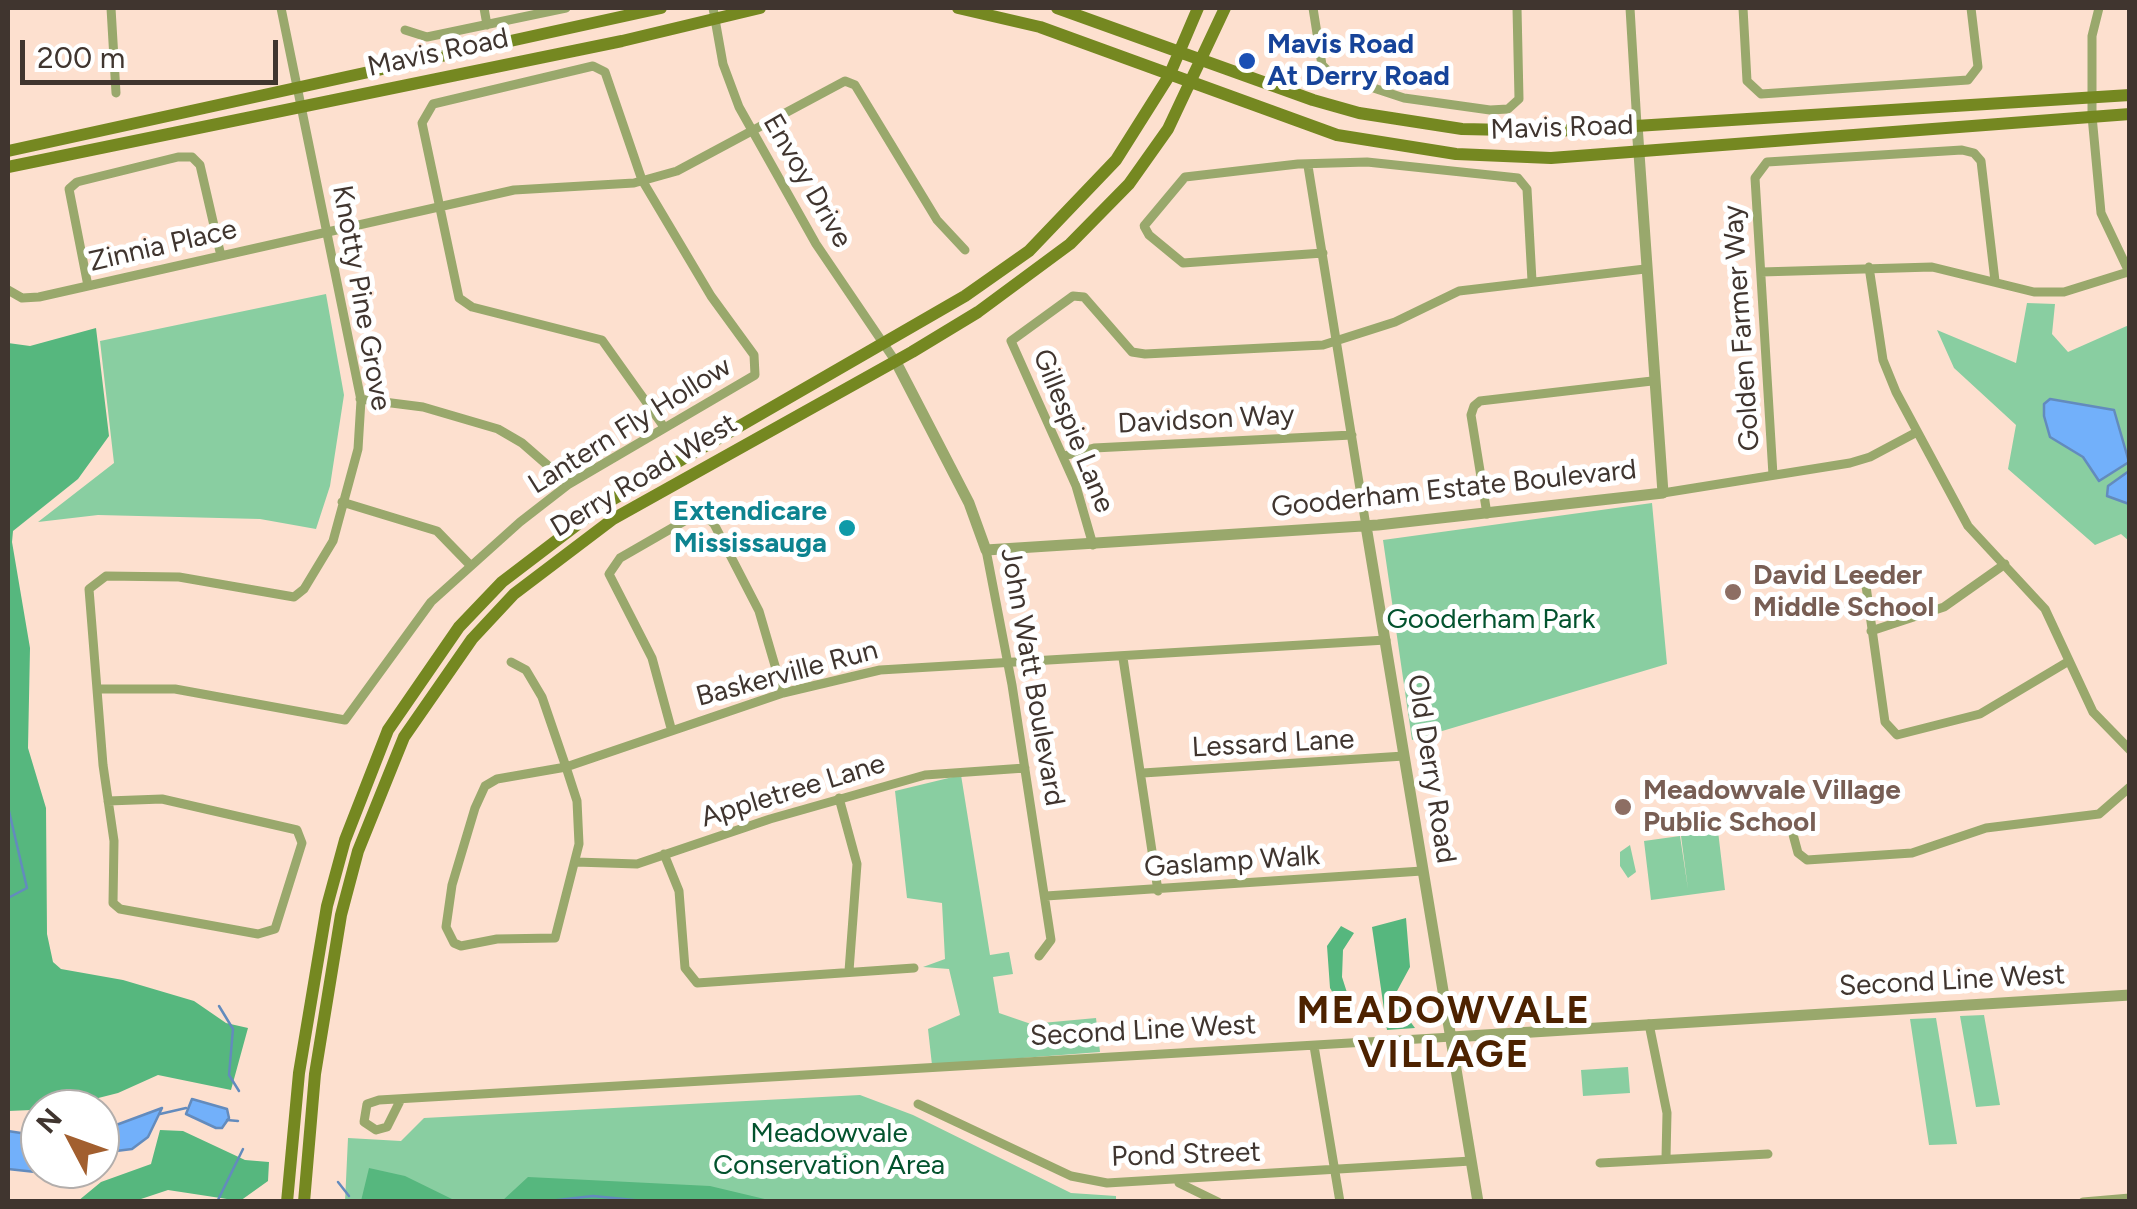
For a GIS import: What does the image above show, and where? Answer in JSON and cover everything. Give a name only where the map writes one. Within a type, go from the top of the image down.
[{"type":"main road","name":"Mavis Road","points":[[8,151],[661,8]]},
{"type":"main road","name":"Mavis Road","points":[[8,167],[302,107],[714,13],[760,8]]},
{"type":"main road","name":"Mavis Road","points":[[958,8],[1040,27],[1337,135],[1424,151],[1551,158],[2130,114]]},
{"type":"main road","name":"Mavis Road","points":[[1057,8],[1359,113],[1462,129],[1556,131],[2130,96]]},
{"type":"main road","name":"Derry Road West","points":[[287,1200],[298,1073],[327,906],[368,774],[413,689],[470,616],[548,542],[603,504],[996,276],[1057,226],[1116,160],[1169,76],[1198,8]]},
{"type":"main road","name":"Derry Road West","points":[[304,1200],[315,1074],[342,915],[358,851],[384,780],[429,697],[472,639],[557,557],[702,467],[896,362],[1032,274],[1102,215],[1168,129],[1225,8]]},
{"type":"street","points":[[111,8],[116,93]]},
{"type":"street","name":"Knotty Pine Grove","points":[[108,801],[162,799],[296,830],[302,843],[274,930],[258,934],[120,909],[113,903],[115,860],[108,801],[88,589],[98,579],[180,577],[294,597],[326,556],[358,449],[360,399],[329,230],[281,8]]},
{"type":"street","points":[[484,8],[487,25]]},
{"type":"street","points":[[406,30],[427,36],[566,8]]},
{"type":"street","points":[[1313,8],[1322,65],[1331,74],[1404,98],[1490,110],[1508,108],[1519,99],[1517,8]]},
{"type":"street","points":[[1630,8],[1636,151],[1663,494]]},
{"type":"street","points":[[1742,8],[1746,81],[1761,94],[1968,80],[1978,66],[1971,8]]},
{"type":"street","points":[[1760,272],[1932,266],[2034,292],[2064,292],[2129,273],[2101,214],[2092,116],[2092,36],[2099,8]]},
{"type":"street","name":"Envoy Drive","points":[[714,13],[730,87],[751,130],[816,244],[896,362]]},
{"type":"street","points":[[642,180],[605,72],[593,66],[430,106],[422,123],[459,298],[472,307],[602,340],[664,428]]},
{"type":"street","name":"Zinnia Place","points":[[8,290],[22,298],[39,297],[329,230],[546,186],[608,186],[642,180],[677,171],[833,84],[845,81],[855,85],[910,182],[952,240],[966,250]]},
{"type":"street","name":"Golden Farmer Way","points":[[1774,474],[1755,178],[1767,162],[1962,150],[1981,162],[1995,282]]},
{"type":"street","points":[[88,286],[70,189],[77,182],[178,157],[192,156],[200,165],[221,256]]},
{"type":"street","points":[[1323,253],[1183,262],[1148,235],[1144,226],[1185,177],[1368,162],[1518,178],[1526,189],[1532,281]]},
{"type":"street","name":"Old Derry Road","points":[[1308,166],[1478,1202]]},
{"type":"street","name":"Lantern Fly Hollow","points":[[98,690],[174,689],[344,720],[409,628],[471,566],[568,484],[750,379],[757,364],[642,180]]},
{"type":"street","points":[[1869,267],[1883,360],[1968,526],[2045,609],[2093,712],[2130,750]]},
{"type":"street","points":[[1336,340],[1395,322],[1434,300],[1459,292],[1645,269]]},
{"type":"street","name":"Gillespie Lane","points":[[1093,544],[1064,456],[1011,341],[1073,296],[1084,297],[1132,352],[1323,345],[1336,340]]},
{"type":"street","name":"John Watt Boulevard","points":[[896,362],[969,503],[986,550],[1052,940],[1039,956]]},
{"type":"street","points":[[1486,514],[1471,415],[1480,401],[1652,382]]},
{"type":"street","points":[[360,399],[386,399],[498,429],[568,484]]},
{"type":"street","name":"Gooderham Estate Boulevard","points":[[986,550],[1366,526],[1663,494],[1870,458],[1918,432]]},
{"type":"street","name":"Davidson Way","points":[[1064,456],[1094,448],[1352,434]]},
{"type":"street","points":[[342,502],[428,526],[471,566]]},
{"type":"street","points":[[671,728],[652,658],[609,574],[620,558],[693,516],[702,514],[714,524],[758,611],[783,694]]},
{"type":"street","points":[[1871,631],[1944,607],[2005,564]]},
{"type":"street","points":[[1866,586],[1885,722],[1898,735],[1980,714],[2069,662]]},
{"type":"street","name":"Baskerville Run","points":[[576,862],[556,938],[497,939],[469,946],[454,943],[448,935],[446,916],[452,885],[485,786],[497,779],[566,767],[671,728],[880,670],[1386,640]]},
{"type":"street","points":[[1123,658],[1158,891]]},
{"type":"street","points":[[511,662],[526,670],[542,698],[566,767],[580,816],[576,862]]},
{"type":"street","name":"Lessard Lane","points":[[1143,773],[1404,756]]},
{"type":"street","name":"Appletree Lane","points":[[576,862],[636,864],[838,798],[924,775],[1025,768]]},
{"type":"street","points":[[1791,827],[1798,854],[1807,860],[1912,853],[1986,828],[2099,814],[2130,787]]},
{"type":"street","points":[[838,798],[857,864],[849,971]]},
{"type":"street","points":[[664,854],[678,891],[685,968],[693,982],[733,983],[914,968]]},
{"type":"street","name":"Gaslamp Walk","points":[[1046,896],[1422,871]]},
{"type":"street","name":"Second Line West","points":[[400,1101],[2130,996]]},
{"type":"street","points":[[1649,1024],[1666,1113],[1666,1158]]},
{"type":"street","points":[[1314,1046],[1340,1202]]},
{"type":"street","name":"Pond Street","points":[[918,1104],[1071,1176],[1107,1182],[1174,1181],[1471,1160]]},
{"type":"street","points":[[1600,1163],[1768,1154]]},
{"type":"street","points":[[1174,1181],[1218,1202]]},
{"type":"street","points":[[2083,1202],[2130,1198]]},
{"type":"green space","points":[[326,294],[344,395],[330,486],[316,529],[260,519],[98,515],[38,522],[114,463],[100,341]]},
{"type":"green space","points":[[2027,303],[2055,304],[2052,334],[2068,352],[2129,325],[2129,541],[2121,534],[2095,545],[2008,469],[2016,425],[1954,368],[1937,330],[2016,363]]},
{"type":"green space","points":[[96,328],[109,436],[78,479],[13,531],[30,648],[28,748],[46,808],[47,934],[53,962],[61,969],[123,980],[194,1001],[226,1023],[248,1028],[231,1090],[158,1075],[120,1092],[120,1089],[20,1089],[20,1110],[8,1111],[8,343],[30,346]]},
{"type":"green space","name":"Gooderham Park","points":[[1652,503],[1667,664],[1412,740],[1383,540]]},
{"type":"green space","points":[[961,775],[990,955],[1009,952],[1013,974],[993,977],[999,1013],[1031,1024],[1096,1018],[1100,1052],[932,1065],[928,1029],[960,1015],[949,969],[923,967],[945,959],[942,903],[907,898],[895,791]]},
{"type":"green space","points":[[1718,831],[1725,890],[1651,900],[1644,841],[1680,836],[1688,889],[1681,836]]},
{"type":"green space","points":[[1630,845],[1636,872],[1628,878],[1620,866],[1620,852]]},
{"type":"green space","points":[[1406,918],[1410,967],[1397,991],[1401,1009],[1415,1028],[1387,1030],[1372,927]]},
{"type":"green space","points":[[1341,926],[1354,933],[1343,950],[1342,977],[1351,1005],[1344,1012],[1330,988],[1327,946]]},
{"type":"green space","points":[[1984,1015],[2000,1105],[1976,1107],[1960,1016]]},
{"type":"green space","points":[[1936,1018],[1957,1144],[1929,1145],[1910,1019]]},
{"type":"green space","points":[[1628,1067],[1630,1093],[1583,1096],[1581,1070]]},
{"type":"green space","name":"Meadowvale Conservation Area","points":[[860,1095],[913,1115],[1071,1193],[1116,1196],[1116,1201],[345,1202],[348,1138],[401,1141],[424,1118]]},
{"type":"green space","points":[[160,1130],[183,1131],[245,1160],[269,1162],[268,1181],[240,1201],[168,1190],[135,1201],[78,1201],[93,1189],[120,1189],[120,1175],[151,1164]]},
{"type":"green space","points":[[369,1168],[405,1176],[456,1201],[361,1201]]},
{"type":"green space","points":[[528,1177],[710,1186],[773,1201],[502,1201]]},
{"type":"water","points":[[2050,399],[2114,410],[2129,462],[2099,481],[2083,457],[2050,437],[2044,404]]},
{"type":"water","points":[[2129,471],[2129,504],[2107,496],[2108,486]]},
{"type":"water","points":[[192,1099],[227,1109],[229,1118],[222,1128],[186,1114]]},
{"type":"water","points":[[162,1108],[148,1137],[132,1149],[120,1150],[120,1124]]},
{"type":"water","points":[[8,1131],[20,1133],[20,1170],[8,1169]]},
{"type":"waterway","points":[[8,807],[27,888],[8,898]]},
{"type":"waterway","points":[[219,1006],[233,1029],[229,1075],[239,1091]]},
{"type":"waterway","points":[[160,1114],[186,1108]]},
{"type":"waterway","points":[[227,1120],[238,1121]]},
{"type":"waterway","points":[[217,1202],[243,1149]]},
{"type":"waterway","points":[[338,1182],[349,1196]]},
{"type":"waterway","points":[[540,1202],[593,1196],[654,1202]]},
{"type":"place","name":"Mavis Road At Derry Road","points":[[1247,61]]},
{"type":"place","name":"Extendicare Mississauga","points":[[847,528]]},
{"type":"place","name":"David Leeder Middle School","points":[[1733,592]]},
{"type":"place","name":"Meadowvale Village Public School","points":[[1623,807]]},
{"type":"district","name":"MEADOWVALE VILLAGE","points":[[1444,1034]]}]
